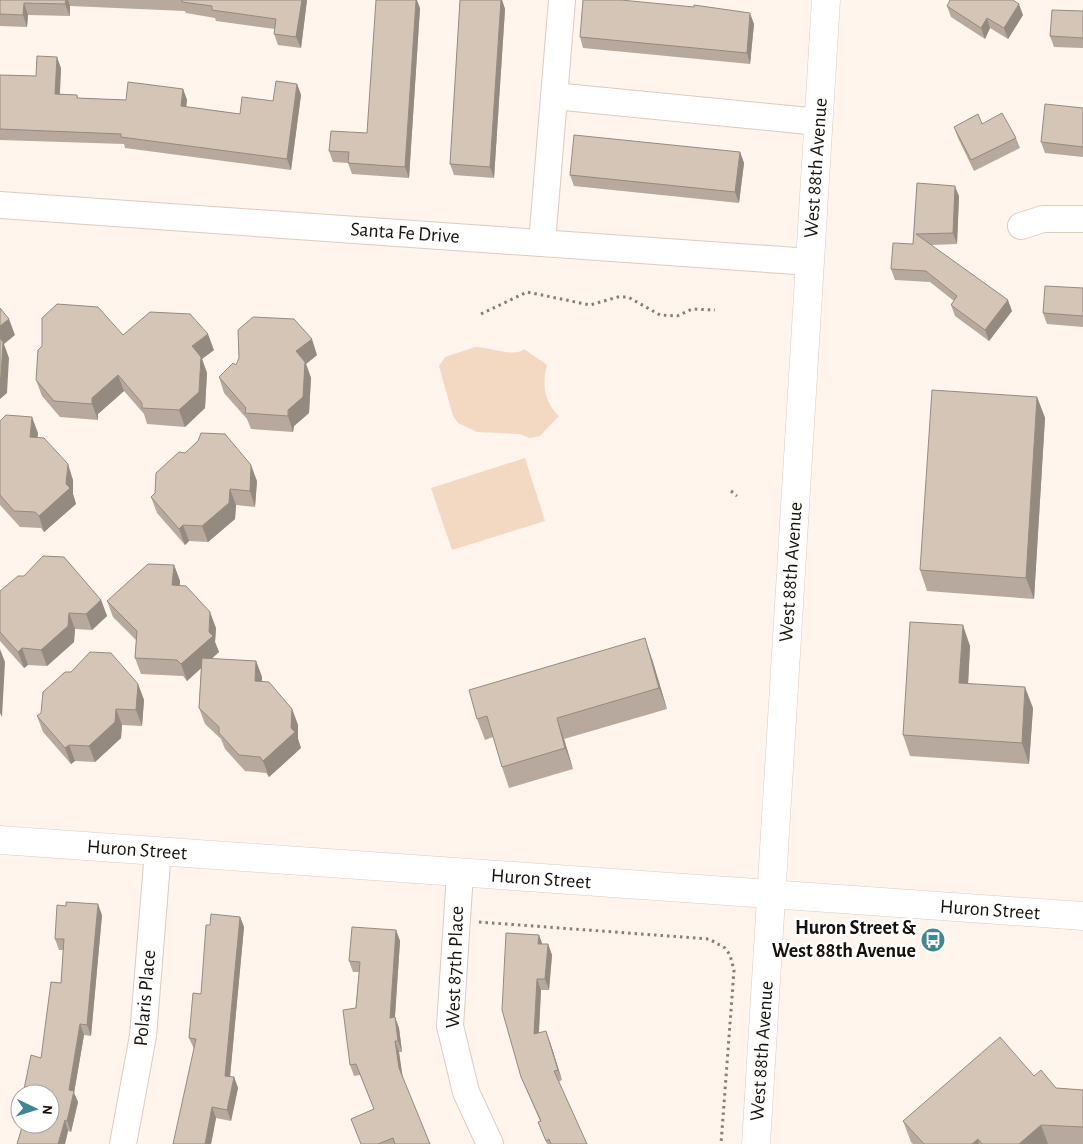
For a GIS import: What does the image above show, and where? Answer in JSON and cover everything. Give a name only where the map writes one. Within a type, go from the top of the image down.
[{"type":"main road","name":"West 88th Avenue","points":[[756,1144],[826,0]]},
{"type":"main road","name":"Huron Street","points":[[0,840],[772,896],[1083,916]]},
{"type":"street","points":[[542,243],[562,0]]},
{"type":"street","points":[[554,96],[819,122]]},
{"type":"street","name":"Santa Fe Drive","points":[[0,205],[810,262]]},
{"type":"street","points":[[1021,226],[1043,219],[1083,219]]},
{"type":"street","name":"Polaris Place","points":[[123,1144],[143,1036],[158,851]]},
{"type":"street","name":"West 87th Place","points":[[460,873],[450,1026],[466,1092],[490,1144]]},
{"type":"path","points":[[481,314],[527,292],[590,306],[618,297],[628,296],[660,315],[677,316],[692,309],[715,310]]},
{"type":"path","points":[[731,491],[737,496]]},
{"type":"path","points":[[456,921],[675,935],[709,939],[725,948],[730,955],[734,970],[721,1144]]},
{"type":"shaded area","points":[[475,347],[508,352],[524,349],[547,365],[545,386],[547,399],[559,416],[540,436],[530,438],[519,434],[477,432],[458,423],[453,416],[439,366],[445,357]]},
{"type":"shaded area","points":[[525,458],[545,521],[452,550],[431,488]]},
{"type":"building","points":[[0,0],[66,0],[65,4],[24,3],[23,15],[0,14]]},
{"type":"building","points":[[182,0],[302,0],[296,37],[274,34],[276,19],[212,10],[212,6],[182,2]]},
{"type":"building","points":[[376,0],[416,0],[405,167],[348,163],[349,152],[329,151],[331,131],[367,133]]},
{"type":"building","points":[[460,0],[501,0],[490,167],[450,164]]},
{"type":"building","points":[[583,0],[621,0],[694,7],[694,5],[750,13],[747,53],[580,37]]},
{"type":"building","points":[[950,0],[1013,0],[1019,4],[1004,28],[987,18],[981,28],[947,6]]},
{"type":"building","points":[[1052,10],[1083,11],[1083,38],[1050,36]]},
{"type":"building","points":[[37,56],[57,57],[55,94],[77,95],[77,98],[126,100],[128,82],[183,89],[181,106],[240,114],[242,97],[273,101],[276,81],[297,84],[287,159],[121,137],[121,134],[0,129],[0,75],[36,76]]},
{"type":"building","points":[[1045,104],[1083,108],[1083,147],[1041,142]]},
{"type":"building","points":[[1002,113],[1016,138],[971,160],[954,127],[978,114],[982,124]]},
{"type":"building","points":[[574,135],[740,152],[735,192],[570,175]]},
{"type":"building","points":[[917,183],[955,186],[953,233],[916,234],[1008,300],[985,330],[951,305],[957,296],[926,271],[891,269],[893,243],[913,244]]},
{"type":"building","points":[[1045,286],[1083,288],[1083,316],[1043,313]]},
{"type":"building","points":[[57,304],[98,307],[123,335],[150,312],[190,314],[208,334],[192,346],[201,357],[199,392],[179,410],[142,408],[142,403],[118,375],[92,398],[92,404],[54,401],[36,380],[38,350],[42,346],[42,318]]},
{"type":"building","points":[[0,308],[9,319],[0,326]]},
{"type":"building","points":[[253,317],[294,319],[312,339],[296,351],[305,362],[303,397],[288,410],[288,416],[245,413],[246,408],[219,377],[233,363],[236,365],[239,358],[238,330]]},
{"type":"building","points":[[0,338],[3,342],[0,378]]},
{"type":"building","points":[[932,390],[1037,397],[1026,578],[920,570]]},
{"type":"building","points":[[6,415],[32,417],[30,437],[44,438],[68,464],[66,484],[70,488],[39,516],[35,512],[14,511],[0,495],[0,421]]},
{"type":"building","points":[[201,433],[225,434],[251,465],[250,491],[230,489],[229,503],[202,526],[183,525],[179,529],[151,497],[155,493],[156,473],[179,452],[185,453],[198,441]]},
{"type":"building","points":[[43,556],[64,557],[101,600],[86,614],[69,613],[68,626],[41,650],[22,648],[18,652],[0,632],[0,591],[18,576],[24,576]]},
{"type":"building","points":[[148,564],[174,565],[172,585],[186,586],[210,612],[209,632],[213,636],[181,664],[177,660],[135,658],[137,631],[107,601]]},
{"type":"building","points":[[910,622],[963,625],[959,683],[1025,687],[1022,743],[903,735]]},
{"type":"building","points":[[645,638],[659,688],[557,718],[565,748],[502,767],[487,716],[477,719],[469,690]]},
{"type":"building","points":[[90,652],[111,653],[138,684],[136,710],[116,709],[115,722],[89,746],[69,745],[65,748],[37,716],[41,713],[43,692],[65,672],[71,672]]},
{"type":"building","points":[[202,658],[256,661],[255,681],[269,682],[292,709],[291,728],[295,732],[263,761],[260,757],[239,755],[219,733],[219,727],[199,708]]},
{"type":"building","points":[[66,902],[98,904],[87,1025],[80,1024],[69,1090],[74,1091],[67,1121],[65,1120],[58,1144],[17,1144],[20,1134],[60,1134],[60,1084],[25,1084],[31,1055],[41,1058],[51,982],[61,983],[64,939],[55,939],[57,905],[66,906]]},
{"type":"building","points":[[211,914],[240,917],[225,1076],[234,1077],[227,1110],[212,1107],[205,1144],[173,1144],[196,1039],[189,1038],[193,993],[201,994],[206,925],[210,925]]},
{"type":"building","points":[[352,927],[396,930],[390,1018],[395,1017],[398,1041],[395,1041],[399,1068],[430,1144],[395,1144],[393,1138],[378,1144],[361,1144],[351,1119],[374,1109],[356,1064],[350,1065],[343,1010],[356,1008],[360,962],[349,961]]},
{"type":"building","points":[[506,933],[539,935],[538,944],[548,944],[545,979],[537,979],[534,1034],[546,1031],[558,1070],[554,1071],[587,1144],[551,1144],[549,1139],[546,1141],[538,1122],[541,1121],[521,1077],[502,1010]]},
{"type":"building","points":[[1000,1037],[1034,1076],[1041,1070],[1056,1088],[1083,1090],[1083,1127],[1041,1125],[1019,1144],[982,1144],[978,1139],[972,1144],[924,1144],[903,1121]]},
{"type":"place","name":"Huron Street & West 88th Avenue","points":[[933,940]]}]
